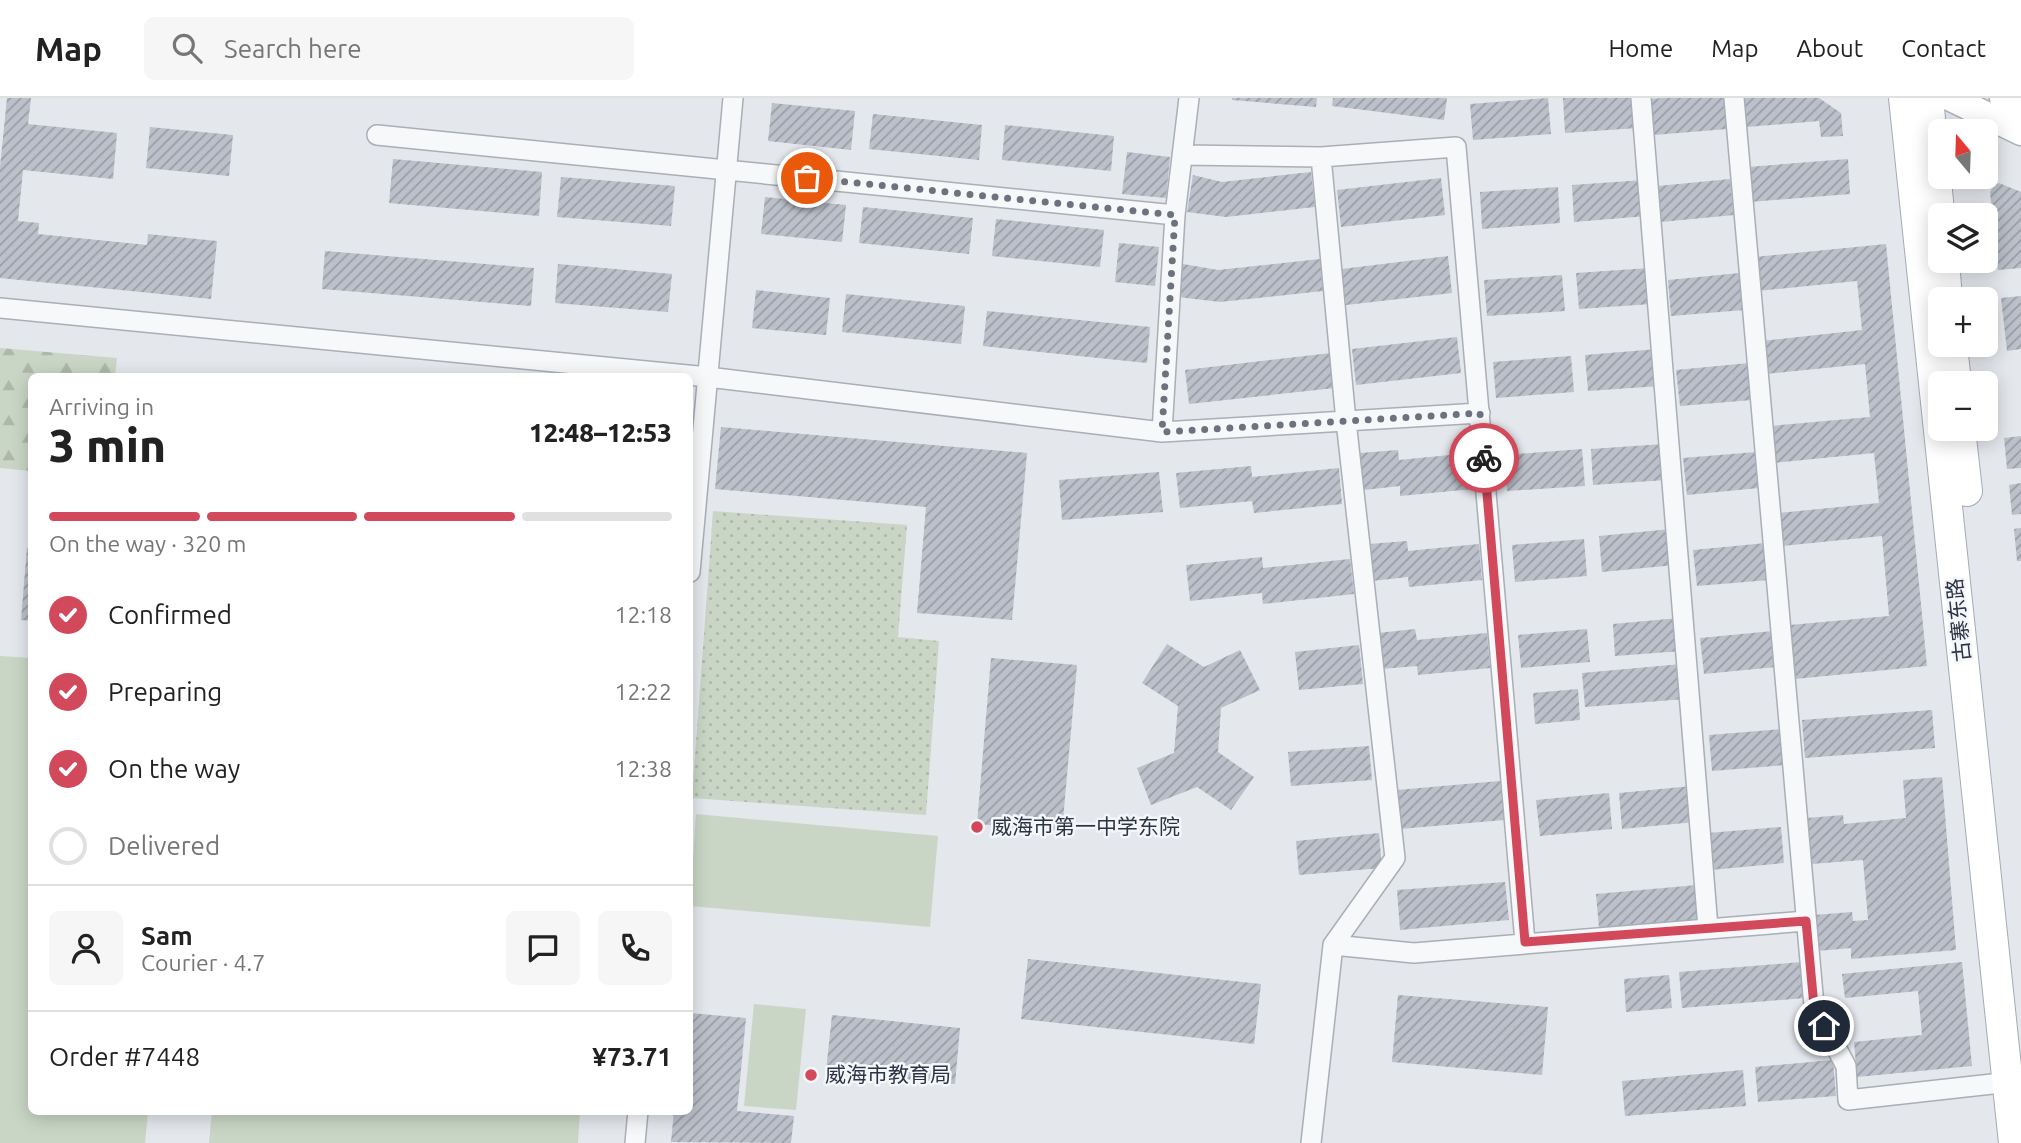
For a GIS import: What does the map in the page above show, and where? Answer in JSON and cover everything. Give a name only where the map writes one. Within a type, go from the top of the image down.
[{"type":"main road","name":"古寨东路","points":[[1905,98],[2015,1082],[2014,1143]]},
{"type":"main road","points":[[1928,98],[1938,203]]},
{"type":"main road","points":[[1951,98],[2021,132]]},
{"type":"main road","points":[[2003,98],[2021,106]]},
{"type":"main road","name":"古寨东路","points":[[1961,441],[2021,1013]]},
{"type":"street","points":[[693,540],[733,98]]},
{"type":"street","points":[[1162,432],[1175,215],[1189,98]]},
{"type":"street","points":[[1641,98],[1708,928]]},
{"type":"street","points":[[1734,98],[1814,1006],[1846,1066],[1848,1100],[2015,1082]]},
{"type":"street","points":[[377,135],[1175,215]]},
{"type":"street","points":[[1183,155],[1321,157],[1456,147],[1525,942]]},
{"type":"street","points":[[1311,1143],[1333,945],[1395,858],[1346,421],[1321,157]]},
{"type":"street","points":[[0,309],[666,373]]},
{"type":"street","points":[[693,376],[1162,432],[1480,413]]},
{"type":"street","points":[[1333,945],[1414,953],[1806,921]]},
{"type":"street","points":[[635,1143],[638,1115]]},
{"type":"green space","points":[[0,348],[117,358],[115,373],[28,373],[28,471],[0,468]]},
{"type":"green space","points":[[713,511],[907,525],[898,637],[939,641],[926,815],[693,798]]},
{"type":"green space","points":[[0,656],[28,658],[28,1115],[148,1115],[145,1143],[0,1143]]},
{"type":"green space","points":[[696,814],[938,836],[930,927],[693,906]]},
{"type":"green space","points":[[754,1004],[806,1009],[796,1110],[744,1106]]},
{"type":"green space","points":[[212,1115],[580,1115],[578,1143],[209,1143]]},
{"type":"building","points":[[7,98],[31,98],[28,124],[117,133],[113,179],[23,170],[18,221],[39,223],[38,234],[147,245],[148,234],[217,241],[211,299],[0,278],[0,167]]},
{"type":"building","points":[[1232,98],[1317,98],[1316,107]]},
{"type":"building","points":[[1333,98],[1447,98],[1444,120],[1332,106]]},
{"type":"building","points":[[1548,98],[1551,134],[1473,140],[1470,104]]},
{"type":"building","points":[[1563,98],[1635,98],[1637,128],[1565,133]]},
{"type":"building","points":[[1724,98],[1727,129],[1654,135],[1650,99]]},
{"type":"building","points":[[1744,98],[1819,98],[1841,113],[1843,136],[1821,137],[1819,121],[1747,127]]},
{"type":"building","points":[[772,103],[855,111],[851,150],[768,141]]},
{"type":"building","points":[[873,114],[982,125],[979,160],[869,149]]},
{"type":"building","points":[[1005,125],[1114,136],[1111,171],[1002,160]]},
{"type":"building","points":[[150,127],[233,135],[229,176],[146,168]]},
{"type":"building","points":[[1127,152],[1170,157],[1166,198],[1122,194]]},
{"type":"building","points":[[393,159],[542,172],[539,216],[389,203]]},
{"type":"building","points":[[1848,159],[1850,194],[1750,202],[1747,167]]},
{"type":"building","points":[[1311,172],[1315,207],[1226,217],[1187,212],[1193,175],[1222,182]]},
{"type":"building","points":[[561,177],[675,186],[671,226],[557,217]]},
{"type":"building","points":[[1441,178],[1445,215],[1341,227],[1337,190]]},
{"type":"building","points":[[1730,179],[1734,215],[1661,222],[1658,186]]},
{"type":"building","points":[[1644,180],[1647,216],[1574,222],[1572,185]]},
{"type":"building","points":[[1998,183],[2021,192],[2021,268],[1998,270],[1998,203],[1991,203],[1990,192],[1992,189],[1998,189]]},
{"type":"building","points":[[1558,187],[1560,223],[1482,229],[1480,192]]},
{"type":"building","points":[[765,197],[846,205],[842,242],[761,234]]},
{"type":"building","points":[[863,207],[973,218],[969,254],[859,243]]},
{"type":"building","points":[[996,219],[1104,230],[1100,267],[992,256]]},
{"type":"building","points":[[1119,243],[1159,247],[1155,286],[1115,282]]},
{"type":"building","points":[[1886,244],[1927,666],[1795,679],[1790,625],[1889,616],[1882,536],[1782,546],[1779,513],[1879,503],[1874,453],[1774,463],[1771,426],[1870,417],[1865,364],[1766,374],[1762,341],[1862,330],[1857,281],[1758,291],[1754,257]]},
{"type":"building","points":[[325,251],[534,268],[531,306],[322,289]]},
{"type":"building","points":[[1448,256],[1452,293],[1346,305],[1342,269]]},
{"type":"building","points":[[1320,259],[1323,291],[1220,302],[1178,297],[1183,264],[1218,270]]},
{"type":"building","points":[[558,264],[672,274],[668,312],[555,303]]},
{"type":"building","points":[[1649,268],[1651,304],[1579,309],[1576,273]]},
{"type":"building","points":[[1740,273],[1744,310],[1671,316],[1668,280]]},
{"type":"building","points":[[1562,275],[1565,311],[1487,316],[1484,280]]},
{"type":"building","points":[[756,290],[830,298],[826,335],[752,328]]},
{"type":"building","points":[[846,294],[965,306],[961,344],[842,332]]},
{"type":"building","points":[[2021,296],[2021,349],[2007,351],[2001,298]]},
{"type":"building","points":[[987,311],[1150,327],[1147,363],[983,346]]},
{"type":"building","points":[[1457,337],[1461,373],[1356,385],[1352,349]]},
{"type":"building","points":[[1658,349],[1660,386],[1588,391],[1585,355]]},
{"type":"building","points":[[1331,353],[1335,388],[1189,404],[1185,370]]},
{"type":"building","points":[[1571,356],[1574,392],[1496,398],[1493,362]]},
{"type":"building","points":[[1749,363],[1752,400],[1680,406],[1676,370]]},
{"type":"building","points":[[721,427],[1027,453],[1012,620],[917,613],[926,507],[715,489]]},
{"type":"building","points":[[2021,436],[2021,468],[2007,469],[2004,438]]},
{"type":"building","points":[[1663,444],[1666,480],[1593,485],[1591,449]]},
{"type":"building","points":[[1582,449],[1585,486],[1507,491],[1504,455]]},
{"type":"building","points":[[1398,450],[1399,460],[1470,453],[1473,489],[1400,496],[1400,486],[1364,490],[1360,453]]},
{"type":"building","points":[[1756,452],[1759,488],[1687,495],[1683,458]]},
{"type":"building","points":[[1251,466],[1252,477],[1339,468],[1342,504],[1254,513],[1252,501],[1180,508],[1176,473]]},
{"type":"building","points":[[1159,472],[1163,512],[1062,520],[1059,480]]},
{"type":"building","points":[[2021,483],[2021,514],[2012,515],[2009,485]]},
{"type":"building","points":[[2021,528],[2021,561],[2017,561],[2014,529]]},
{"type":"building","points":[[1671,529],[1675,565],[1602,572],[1599,536]]},
{"type":"building","points":[[1584,539],[1587,576],[1515,582],[1512,545]]},
{"type":"building","points":[[1407,541],[1408,551],[1479,544],[1482,580],[1409,587],[1408,577],[1372,581],[1369,544]]},
{"type":"building","points":[[1766,543],[1769,580],[1697,586],[1693,550]]},
{"type":"building","points":[[27,548],[28,548],[28,621],[21,620]]},
{"type":"building","points":[[1262,557],[1263,568],[1350,559],[1354,594],[1263,604],[1262,593],[1190,601],[1186,565]]},
{"type":"building","points":[[1679,618],[1682,651],[1615,656],[1613,624]]},
{"type":"building","points":[[1415,629],[1417,640],[1487,633],[1490,668],[1418,675],[1417,666],[1381,669],[1378,633]]},
{"type":"building","points":[[1587,629],[1590,662],[1521,668],[1518,635]]},
{"type":"building","points":[[1773,631],[1776,667],[1704,674],[1700,638]]},
{"type":"building","points":[[1167,644],[1204,667],[1240,650],[1260,690],[1221,708],[1218,752],[1254,777],[1231,810],[1197,787],[1151,805],[1137,768],[1174,753],[1178,706],[1142,683]]},
{"type":"building","points":[[1359,645],[1363,684],[1299,690],[1295,652]]},
{"type":"building","points":[[991,658],[1077,665],[1062,831],[977,824]]},
{"type":"building","points":[[1682,664],[1685,699],[1585,707],[1582,673]]},
{"type":"building","points":[[1578,689],[1580,720],[1535,724],[1533,693]]},
{"type":"building","points":[[1932,710],[1935,748],[1805,758],[1802,720]]},
{"type":"building","points":[[1782,729],[1785,765],[1712,771],[1709,735]]},
{"type":"building","points":[[1369,746],[1372,780],[1291,786],[1288,752]]},
{"type":"building","points":[[1942,777],[1956,950],[1851,959],[1851,948],[1817,951],[1814,915],[1852,912],[1853,921],[1868,920],[1863,860],[1811,864],[1807,818],[1843,815],[1844,824],[1906,818],[1903,780]]},
{"type":"building","points":[[1500,781],[1504,820],[1400,829],[1397,790]]},
{"type":"building","points":[[1692,786],[1695,822],[1622,829],[1619,793]]},
{"type":"building","points":[[1609,793],[1612,829],[1540,836],[1536,800]]},
{"type":"building","points":[[1781,827],[1784,863],[1711,870],[1708,833]]},
{"type":"building","points":[[1379,833],[1382,868],[1299,875],[1296,841]]},
{"type":"building","points":[[1505,882],[1509,920],[1400,930],[1397,890]]},
{"type":"building","points":[[1697,885],[1700,920],[1599,928],[1596,894]]},
{"type":"building","points":[[1028,959],[1261,984],[1254,1044],[1021,1019]]},
{"type":"building","points":[[1802,962],[1805,998],[1682,1008],[1679,972]]},
{"type":"building","points":[[1962,962],[1972,1066],[1857,1077],[1854,1042],[1922,1035],[1918,991],[1845,998],[1842,974]]},
{"type":"building","points":[[1669,975],[1672,1008],[1626,1012],[1624,979]]},
{"type":"building","points":[[1398,995],[1548,1007],[1542,1075],[1392,1062]]},
{"type":"building","points":[[693,1013],[746,1018],[737,1111],[794,1116],[791,1143],[671,1142],[674,1115],[693,1115]]},
{"type":"building","points":[[832,1015],[960,1028],[955,1084],[826,1071]]},
{"type":"building","points":[[1833,1060],[1836,1096],[1758,1102],[1755,1067]]},
{"type":"building","points":[[1743,1070],[1746,1106],[1625,1116],[1622,1081]]},
{"type":"way so far","points":[[807,178],[1175,215],[1162,432],[1480,413],[1484,458]]},
{"type":"place","name":"威海市第一中学东院","points":[[977,827]]},
{"type":"place","name":"威海市教育局","points":[[811,1075]]},
{"type":"route","points":[[1484,458],[1525,942],[1806,921],[1814,1006],[1824,1026]]}]
